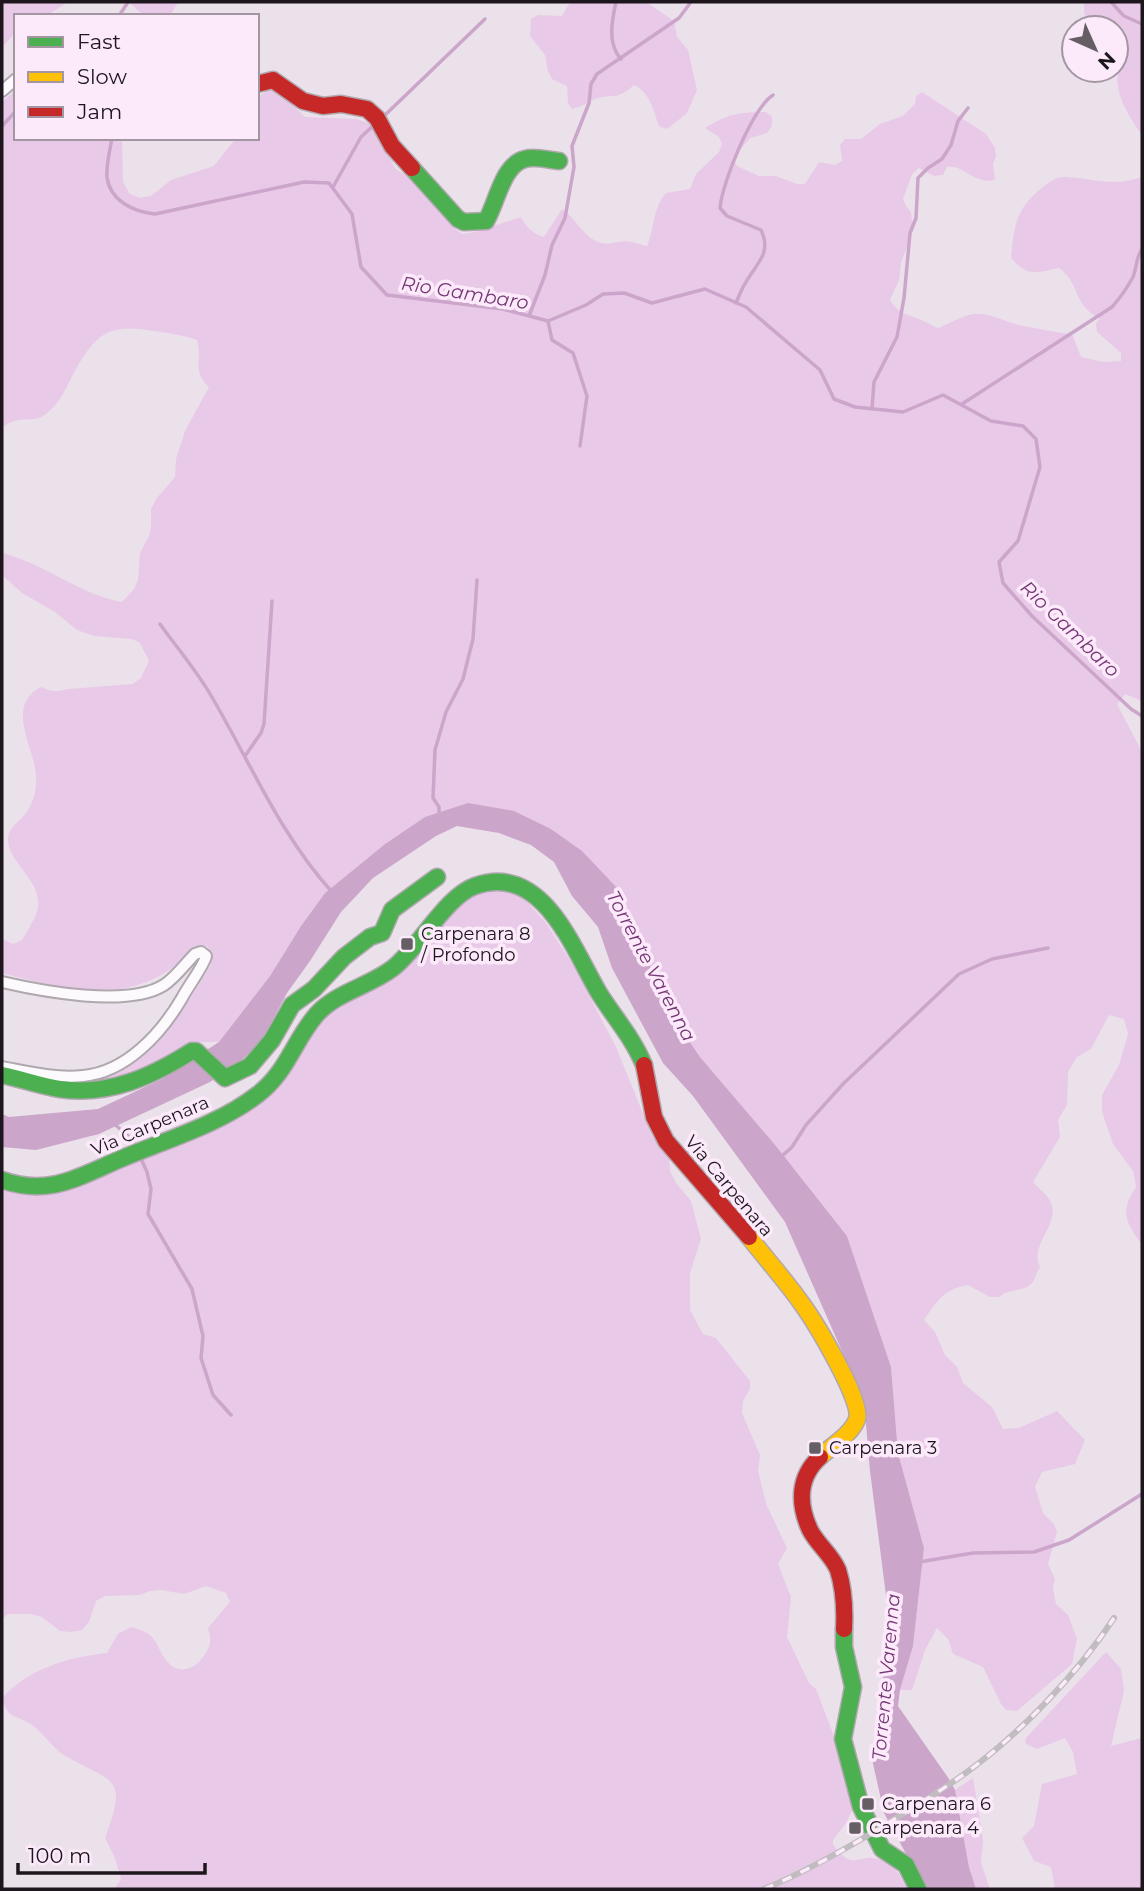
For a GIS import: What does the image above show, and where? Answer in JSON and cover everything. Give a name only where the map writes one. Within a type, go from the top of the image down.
[{"type":"street","points":[[259,83],[274,79],[303,101],[323,107],[341,104],[368,109],[377,118],[392,146],[458,219],[464,222],[486,222],[494,211],[498,195],[512,169],[520,160],[534,158],[559,161]]},
{"type":"street","points":[[2,1075],[57,1089],[94,1092],[143,1078],[196,1051],[225,1078],[250,1066],[272,1040],[292,1005],[314,989],[344,957],[370,937],[382,933],[392,910],[438,877]]},
{"type":"street","name":"Via Carpenara","points":[[2,1180],[19,1186],[55,1186],[226,1115],[258,1095],[281,1072],[316,1015],[335,999],[368,984],[395,967],[454,901],[474,887],[498,882],[517,885],[534,895],[557,917],[600,994],[634,1042],[644,1064],[654,1117],[666,1142],[738,1224],[803,1305],[856,1400],[859,1417],[852,1428],[813,1463],[805,1475],[800,1492],[810,1530],[837,1568],[845,1603],[844,1647],[853,1687],[844,1739],[861,1807],[882,1849],[906,1866],[918,1889]]},
{"type":"street","points":[[2,982],[69,995],[103,997],[130,994],[164,985],[195,954],[201,952],[206,956],[205,962],[173,1013],[136,1054],[114,1067],[84,1076],[54,1076],[2,1067]]},
{"type":"shaded area","points":[[2,2],[68,2],[49,14],[14,14],[14,34],[2,47]]},
{"type":"shaded area","points":[[129,2],[178,2],[171,14],[142,14]]},
{"type":"shaded area","points":[[570,2],[646,2],[674,21],[677,37],[688,50],[697,90],[687,113],[667,129],[659,126],[644,92],[634,85],[620,95],[598,98],[572,109],[568,103],[567,86],[552,79],[545,55],[530,36],[531,19],[538,15],[562,16]]},
{"type":"shaded area","points":[[1084,2],[1142,2],[1142,135],[1127,111],[1118,84],[1130,84],[1130,14],[1084,12]]},
{"type":"shaded area","points":[[268,90],[278,91],[305,117],[357,119],[373,125],[395,168],[417,184],[462,234],[521,217],[530,230],[544,237],[562,209],[589,237],[598,242],[606,244],[628,241],[647,246],[661,199],[666,193],[690,189],[696,174],[719,152],[722,144],[719,137],[705,128],[713,123],[734,115],[766,112],[772,117],[772,126],[767,133],[750,138],[733,159],[737,166],[759,176],[776,176],[797,184],[805,184],[819,162],[835,165],[842,161],[840,145],[845,139],[861,139],[880,124],[903,116],[915,104],[916,96],[922,92],[986,134],[995,148],[995,180],[981,180],[954,167],[947,167],[943,175],[934,176],[919,168],[912,174],[903,199],[911,212],[913,230],[901,263],[899,280],[890,300],[904,313],[938,328],[965,316],[982,314],[1023,326],[1072,334],[1081,357],[1104,362],[1121,361],[1121,353],[1097,332],[1096,323],[1100,319],[1085,307],[1071,281],[1059,268],[1032,272],[1017,264],[1011,258],[1013,236],[1018,218],[1027,202],[1058,178],[1122,182],[1142,177],[1142,701],[1125,694],[1117,704],[1142,752],[1142,1245],[1132,1230],[1126,1210],[1136,1187],[1133,1171],[1113,1144],[1102,1112],[1102,1095],[1119,1065],[1128,1034],[1124,1019],[1109,1015],[1091,1049],[1077,1057],[1068,1072],[1067,1105],[1058,1120],[1060,1137],[1033,1182],[1049,1199],[1052,1216],[1038,1250],[1040,1267],[1033,1282],[999,1297],[990,1297],[968,1285],[960,1287],[942,1297],[924,1320],[935,1332],[945,1355],[957,1367],[963,1383],[992,1407],[1003,1429],[1019,1428],[1057,1411],[1085,1440],[1075,1464],[1042,1472],[1035,1487],[1043,1513],[1054,1524],[1057,1532],[1048,1564],[1055,1579],[1053,1587],[1056,1604],[1068,1615],[1077,1639],[1072,1664],[1017,1711],[1006,1710],[983,1667],[953,1654],[948,1639],[937,1628],[925,1650],[912,1690],[900,1690],[913,1646],[924,1548],[898,1453],[891,1367],[847,1236],[776,1146],[700,1057],[670,1013],[661,988],[633,932],[619,890],[551,829],[425,817],[385,844],[325,893],[270,976],[219,1042],[199,1042],[170,1060],[101,1088],[71,1083],[119,1072],[148,1052],[172,1025],[211,965],[208,947],[200,945],[154,979],[111,990],[74,989],[2,973],[2,939],[13,944],[22,940],[38,906],[38,896],[13,855],[8,838],[13,827],[29,808],[35,790],[36,776],[24,728],[24,705],[30,695],[41,687],[57,691],[133,684],[141,678],[149,661],[140,643],[132,639],[94,636],[77,630],[55,612],[22,593],[2,575],[2,553],[91,592],[122,602],[138,580],[140,553],[151,527],[151,509],[175,477],[176,459],[185,431],[209,387],[200,375],[197,340],[139,329],[116,330],[99,338],[91,346],[51,410],[36,419],[14,421],[2,428],[2,102],[14,92],[14,140],[122,140],[123,182],[130,194],[140,198],[151,196],[171,180],[214,166],[234,140],[259,140],[259,97]]},
{"type":"shaded area","points":[[504,888],[524,898],[546,923],[573,965],[616,1047],[652,1136],[669,1157],[670,1171],[676,1183],[691,1201],[701,1239],[690,1273],[690,1310],[703,1334],[716,1338],[750,1381],[742,1413],[760,1455],[758,1471],[767,1506],[787,1548],[778,1564],[791,1597],[787,1637],[809,1683],[816,1689],[840,1752],[854,1807],[833,1840],[833,1845],[850,1860],[879,1859],[890,1864],[907,1889],[114,1889],[121,1880],[115,1858],[105,1838],[116,1802],[112,1783],[59,1752],[36,1728],[10,1714],[4,1705],[2,1698],[24,1679],[63,1661],[107,1653],[118,1634],[131,1627],[151,1636],[164,1657],[177,1669],[194,1666],[208,1649],[208,1628],[230,1602],[226,1593],[206,1586],[184,1594],[161,1590],[139,1595],[105,1596],[96,1601],[89,1622],[82,1630],[71,1632],[60,1631],[42,1617],[31,1614],[8,1614],[2,1619],[2,1188],[30,1193],[58,1191],[231,1119],[330,1012],[350,1000],[468,897],[485,889]]},
{"type":"shaded area","points":[[1106,1652],[1121,1669],[1124,1691],[1111,1746],[1142,1738],[1142,1889],[1055,1889],[1051,1867],[1034,1861],[1022,1838],[1034,1826],[1042,1784],[1077,1774],[1073,1752],[1065,1738],[1037,1749],[1026,1744],[1025,1739]]},
{"type":"shaded area","points":[[973,1778],[983,1840],[981,1863],[990,1889],[976,1889],[969,1867],[955,1790]]},
{"type":"water","name":"Torrente Varenna","points":[[468,803],[514,811],[551,829],[582,851],[619,890],[633,932],[661,988],[670,1013],[700,1057],[776,1146],[847,1236],[891,1367],[898,1453],[924,1548],[913,1646],[898,1706],[955,1790],[969,1867],[976,1889],[925,1889],[884,1813],[872,1759],[882,1698],[887,1603],[864,1401],[785,1222],[693,1096],[663,1063],[612,968],[598,927],[572,896],[554,862],[531,845],[499,833],[457,826],[436,836],[373,878],[341,912],[287,993],[262,1040],[240,1062],[210,1082],[99,1134],[36,1150],[2,1147],[2,1114],[9,1117],[98,1109],[162,1079],[219,1042],[270,976],[325,893],[385,844],[425,817]]},
{"type":"waterway","points":[[120,14],[128,2]]},
{"type":"waterway","points":[[616,2],[612,39],[621,59]]},
{"type":"waterway","points":[[529,316],[545,275],[552,245],[565,218],[574,167],[572,146],[589,103],[591,84],[597,74],[679,18],[691,2]]},
{"type":"waterway","points":[[1111,2],[1124,16],[1142,24]]},
{"type":"waterway","points":[[383,117],[485,19]]},
{"type":"waterway","points":[[736,303],[762,258],[764,238],[761,230],[727,216],[720,208],[732,165],[748,130],[756,115],[773,95]]},
{"type":"waterway","points":[[872,409],[874,382],[897,337],[904,298],[910,233],[916,218],[918,178],[942,159],[951,145],[958,121],[968,108]]},
{"type":"waterway","name":"Rio Gambaro","points":[[2,126],[14,113]]},
{"type":"waterway","points":[[333,187],[361,137],[375,124]]},
{"type":"waterway","name":"Rio Gambaro","points":[[112,140],[107,168],[109,185],[124,204],[147,213],[155,214],[304,182],[329,183],[352,214],[361,267],[387,295],[503,309],[548,321],[586,305],[603,294],[624,293],[652,303],[705,289],[746,307],[820,370],[834,399],[855,407],[903,412],[943,395],[991,421],[1023,426],[1036,439],[1040,467],[1018,541],[999,562],[1003,583],[1032,616],[1131,709],[1142,716]]},
{"type":"waterway","points":[[962,404],[1112,307],[1133,277],[1142,249]]},
{"type":"waterway","points":[[548,321],[552,340],[573,353],[587,396],[580,446]]},
{"type":"waterway","points":[[439,817],[439,807],[433,798],[435,750],[446,712],[463,679],[473,639],[477,580]]},
{"type":"waterway","points":[[245,756],[264,724],[272,601]]},
{"type":"waterway","points":[[160,624],[207,689],[297,847],[332,892]]},
{"type":"waterway","points":[[782,1156],[843,1084],[959,974],[992,959],[1048,948]]},
{"type":"waterway","points":[[113,1123],[133,1140],[136,1147]]},
{"type":"waterway","points":[[139,1154],[151,1189],[148,1214],[192,1289],[203,1336],[201,1358],[213,1395],[231,1415]]},
{"type":"waterway","points":[[919,1562],[973,1553],[1034,1552],[1069,1540],[1142,1494]]},
{"type":"railway","points":[[764,1889],[868,1836],[987,1757],[1066,1681],[1114,1618]]},
{"type":"traffic: fast","points":[[412,168],[458,219],[464,222],[486,221],[505,177],[517,163],[533,158],[559,161]]},
{"type":"traffic: fast","points":[[2,1075],[60,1089],[96,1090],[145,1076],[196,1051],[225,1078],[250,1066],[272,1040],[292,1005],[314,989],[344,957],[370,937],[382,933],[392,910],[437,877]]},
{"type":"traffic: fast","points":[[2,1180],[35,1186],[64,1182],[227,1115],[257,1095],[276,1077],[309,1024],[325,1006],[393,968],[443,911],[475,886],[499,882],[519,886],[537,898],[553,914],[644,1065]]},
{"type":"traffic: fast","points":[[844,1629],[844,1647],[853,1687],[843,1739],[861,1807],[882,1849],[906,1865],[918,1889]]},
{"type":"traffic: slow","points":[[749,1237],[808,1313],[837,1362],[853,1396],[857,1419],[846,1435],[820,1457]]},
{"type":"traffic: jam","points":[[259,84],[273,80],[303,101],[323,106],[341,104],[367,109],[377,118],[392,146],[412,168]]},
{"type":"traffic: jam","points":[[644,1065],[654,1117],[666,1141],[749,1237]]},
{"type":"traffic: jam","points":[[820,1457],[807,1473],[804,1482],[803,1510],[810,1530],[838,1570],[844,1599],[844,1629]]},
{"type":"place","name":"Carpenara 8 / Profondo","points":[[407,944]]},
{"type":"place","name":"Carpenara 3","points":[[815,1448]]},
{"type":"place","name":"Carpenara 6","points":[[868,1804]]},
{"type":"place","name":"Carpenara 4","points":[[855,1828]]}]
